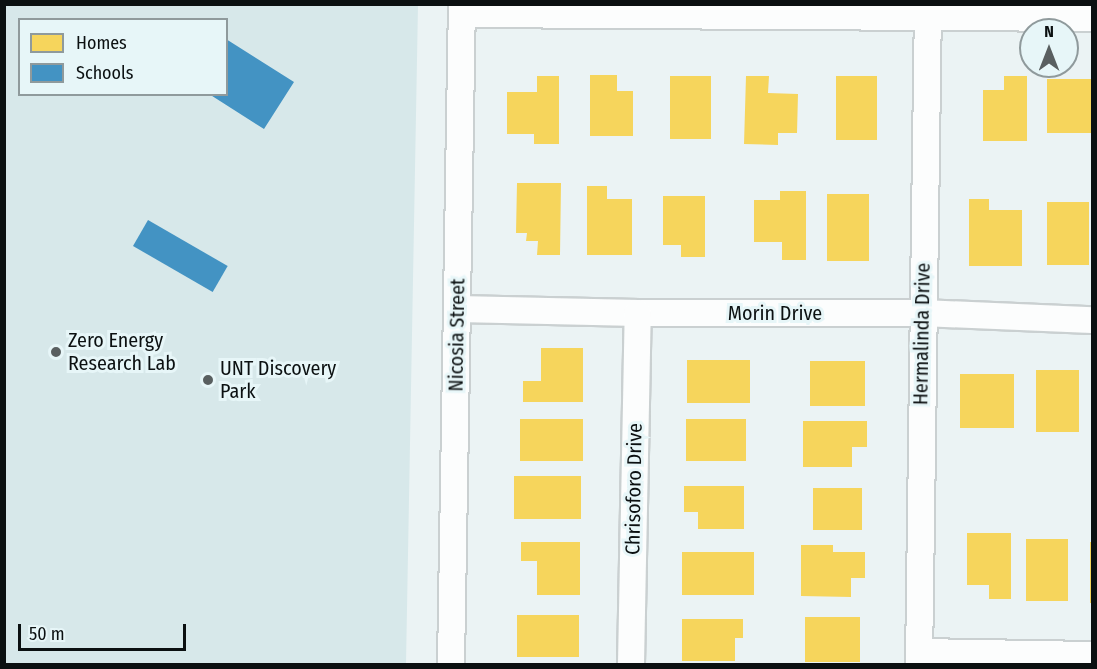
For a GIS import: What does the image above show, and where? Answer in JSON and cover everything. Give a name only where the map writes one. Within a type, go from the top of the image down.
[{"type":"street","points":[[462,10],[928,11],[1092,18]]},
{"type":"street","name":"Nicosia Street","points":[[451,664],[462,10]]},
{"type":"street","name":"Hermalinda Drive","points":[[919,658],[928,11]]},
{"type":"street","name":"Morin Drive","points":[[458,309],[638,313],[922,313],[1092,320]]},
{"type":"street","name":"Chrisoforo Drive","points":[[631,664],[638,313]]},
{"type":"street","points":[[919,658],[1092,655]]},
{"type":"shaded area","name":"UNT Discovery Park","points":[[4,5],[418,5],[406,664],[5,664]]},
{"type":"building: Homes","points":[[590,75],[617,75],[617,91],[633,91],[633,136],[590,136]]},
{"type":"building: Homes","points":[[537,76],[559,76],[559,144],[534,144],[534,134],[507,134],[507,92],[537,92]]},
{"type":"building: Homes","points":[[670,76],[711,76],[711,139],[670,139]]},
{"type":"building: Homes","points":[[746,76],[769,76],[768,93],[798,94],[797,133],[778,133],[778,145],[744,144]]},
{"type":"building: Homes","points":[[836,76],[877,76],[877,140],[836,140]]},
{"type":"building: Homes","points":[[1004,76],[1027,78],[1027,141],[983,141],[983,90],[1004,90]]},
{"type":"building: Homes","points":[[1047,79],[1091,79],[1091,133],[1047,133]]},
{"type":"building: Homes","points":[[517,183],[561,183],[560,255],[537,255],[538,241],[526,241],[527,233],[516,233]]},
{"type":"building: Homes","points":[[587,186],[607,186],[607,199],[632,199],[632,255],[587,255]]},
{"type":"building: Homes","points":[[780,191],[806,191],[806,260],[782,260],[782,242],[754,242],[754,200],[780,200]]},
{"type":"building: Homes","points":[[827,194],[869,194],[869,261],[827,261]]},
{"type":"building: Homes","points":[[663,196],[705,196],[705,257],[681,257],[681,245],[663,245]]},
{"type":"building: Homes","points":[[969,199],[989,199],[989,210],[1022,210],[1022,266],[969,266]]},
{"type":"building: Homes","points":[[1047,202],[1089,202],[1089,265],[1047,265]]},
{"type":"building: Homes","points":[[541,348],[583,348],[583,402],[523,402],[523,381],[541,381]]},
{"type":"building: Homes","points":[[687,360],[750,360],[750,403],[687,403]]},
{"type":"building: Homes","points":[[810,361],[865,361],[865,406],[810,406]]},
{"type":"building: Homes","points":[[1036,370],[1079,370],[1079,432],[1036,432]]},
{"type":"building: Homes","points":[[960,374],[1014,374],[1014,428],[960,428]]},
{"type":"building: Homes","points":[[520,419],[583,419],[583,461],[520,461]]},
{"type":"building: Homes","points":[[686,419],[746,419],[746,461],[686,461]]},
{"type":"building: Homes","points":[[803,421],[867,421],[867,447],[852,447],[852,467],[803,467]]},
{"type":"building: Homes","points":[[514,476],[581,476],[581,519],[514,519]]},
{"type":"building: Homes","points":[[684,486],[744,486],[744,529],[698,529],[698,512],[684,512]]},
{"type":"building: Homes","points":[[813,488],[862,488],[862,530],[813,530]]},
{"type":"building: Homes","points":[[967,533],[1011,533],[1011,599],[989,599],[989,585],[967,585]]},
{"type":"building: Homes","points":[[1026,539],[1068,539],[1068,601],[1026,601]]},
{"type":"building: Homes","points":[[521,542],[580,542],[580,595],[537,595],[537,561],[521,561]]},
{"type":"building: Homes","points":[[1090,542],[1092,542],[1092,603],[1090,603]]},
{"type":"building: Homes","points":[[801,545],[833,545],[833,552],[865,552],[865,578],[851,578],[851,597],[801,596]]},
{"type":"building: Homes","points":[[682,552],[754,552],[754,595],[682,595]]},
{"type":"building: Homes","points":[[517,615],[579,615],[579,657],[517,657]]},
{"type":"building: Homes","points":[[805,617],[860,617],[860,662],[805,662]]},
{"type":"building: Homes","points":[[682,619],[743,619],[743,638],[735,638],[735,661],[682,661]]},
{"type":"building: Schools","points":[[228,40],[294,82],[264,129],[212,96],[228,96]]},
{"type":"building: Schools","points":[[148,220],[228,266],[213,292],[133,246]]},
{"type":"place","name":"Zero Energy Research Lab","points":[[56,352]]},
{"type":"place","name":"UNT Discovery Park","points":[[208,380]]}]
